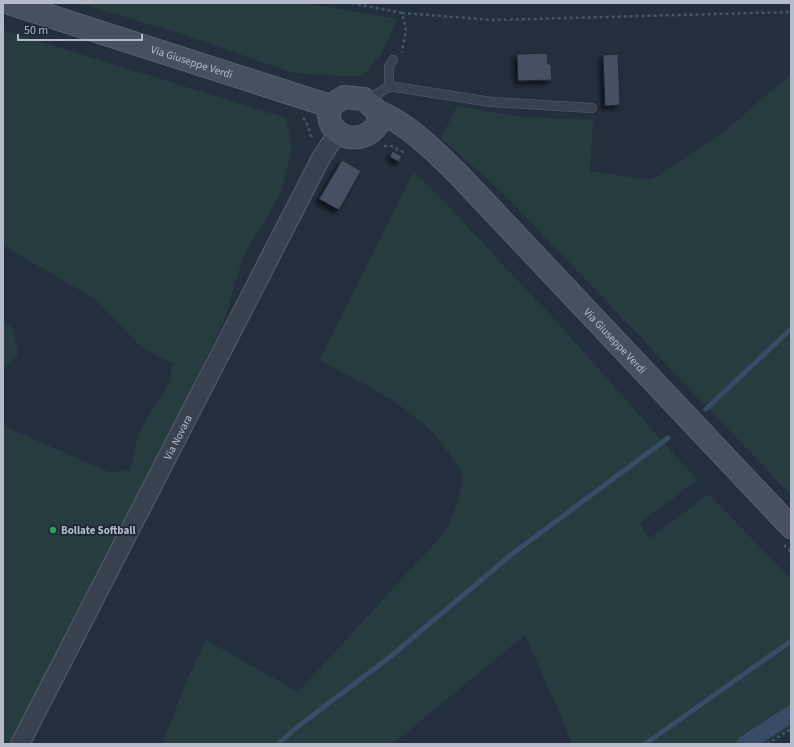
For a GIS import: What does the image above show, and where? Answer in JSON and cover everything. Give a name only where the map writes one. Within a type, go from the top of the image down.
[{"type":"street","name":"Via Giuseppe Verdi","points":[[8,3],[330,106]]},
{"type":"street","points":[[344,97],[353,97],[374,122],[367,135],[359,137],[347,136],[338,132],[328,119],[330,106],[344,97]]},
{"type":"street","name":"Via Giuseppe Verdi","points":[[374,122],[388,115],[439,155],[786,534]]},
{"type":"street","name":"Via Novara","points":[[20,744],[321,158],[338,132]]},
{"type":"lane","points":[[374,122],[389,86],[391,63]]},
{"type":"lane","points":[[389,86],[490,102],[592,108]]},
{"type":"path","points":[[352,3],[402,13],[493,20],[791,12]]},
{"type":"path","points":[[391,63],[396,66],[399,63],[406,30],[402,13]]},
{"type":"path","points":[[298,113],[306,121],[312,139],[309,153],[321,158]]},
{"type":"path","points":[[374,122],[391,146],[407,154]]},
{"type":"path","points":[[391,146],[393,141]]},
{"type":"path","points":[[786,534],[791,552]]},
{"type":"path","points":[[767,744],[791,729]]},
{"type":"green space","points":[[78,3],[306,3],[397,19],[381,54],[362,77],[294,73],[179,33]]},
{"type":"green space","points":[[3,30],[286,118],[292,146],[281,193],[243,257],[224,321],[140,496],[13,744],[3,744],[3,426],[109,472],[130,471],[139,432],[169,383],[173,364],[141,347],[95,299],[11,250],[3,243]]},
{"type":"green space","points":[[791,74],[791,495],[504,194],[441,138],[457,106],[520,117],[593,120],[590,171],[651,180],[725,131]]},
{"type":"green space","points":[[413,172],[437,194],[565,331],[697,480],[639,524],[650,538],[709,494],[791,579],[791,727],[764,744],[573,744],[525,635],[392,744],[162,744],[189,675],[206,640],[298,692],[446,531],[455,510],[462,481],[459,467],[440,441],[426,426],[393,401],[356,379],[319,360]]},
{"type":"green space","points":[[3,323],[13,328],[18,355],[3,370]]},
{"type":"building","points":[[547,53],[548,64],[551,64],[552,80],[518,81],[517,54]]},
{"type":"building","points":[[618,54],[620,105],[605,106],[603,55]]},
{"type":"building","points":[[392,151],[402,156],[399,162],[390,157]]},
{"type":"building","points":[[342,160],[361,171],[339,210],[319,199]]},
{"type":"waterway","points":[[706,409],[791,329]]},
{"type":"waterway","points":[[278,744],[296,728],[391,656],[512,554],[668,438]]},
{"type":"waterway","points":[[645,744],[791,641]]},
{"type":"waterway","points":[[745,744],[791,714]]},
{"type":"place","name":"Bollate Softball","points":[[53,530]]}]
